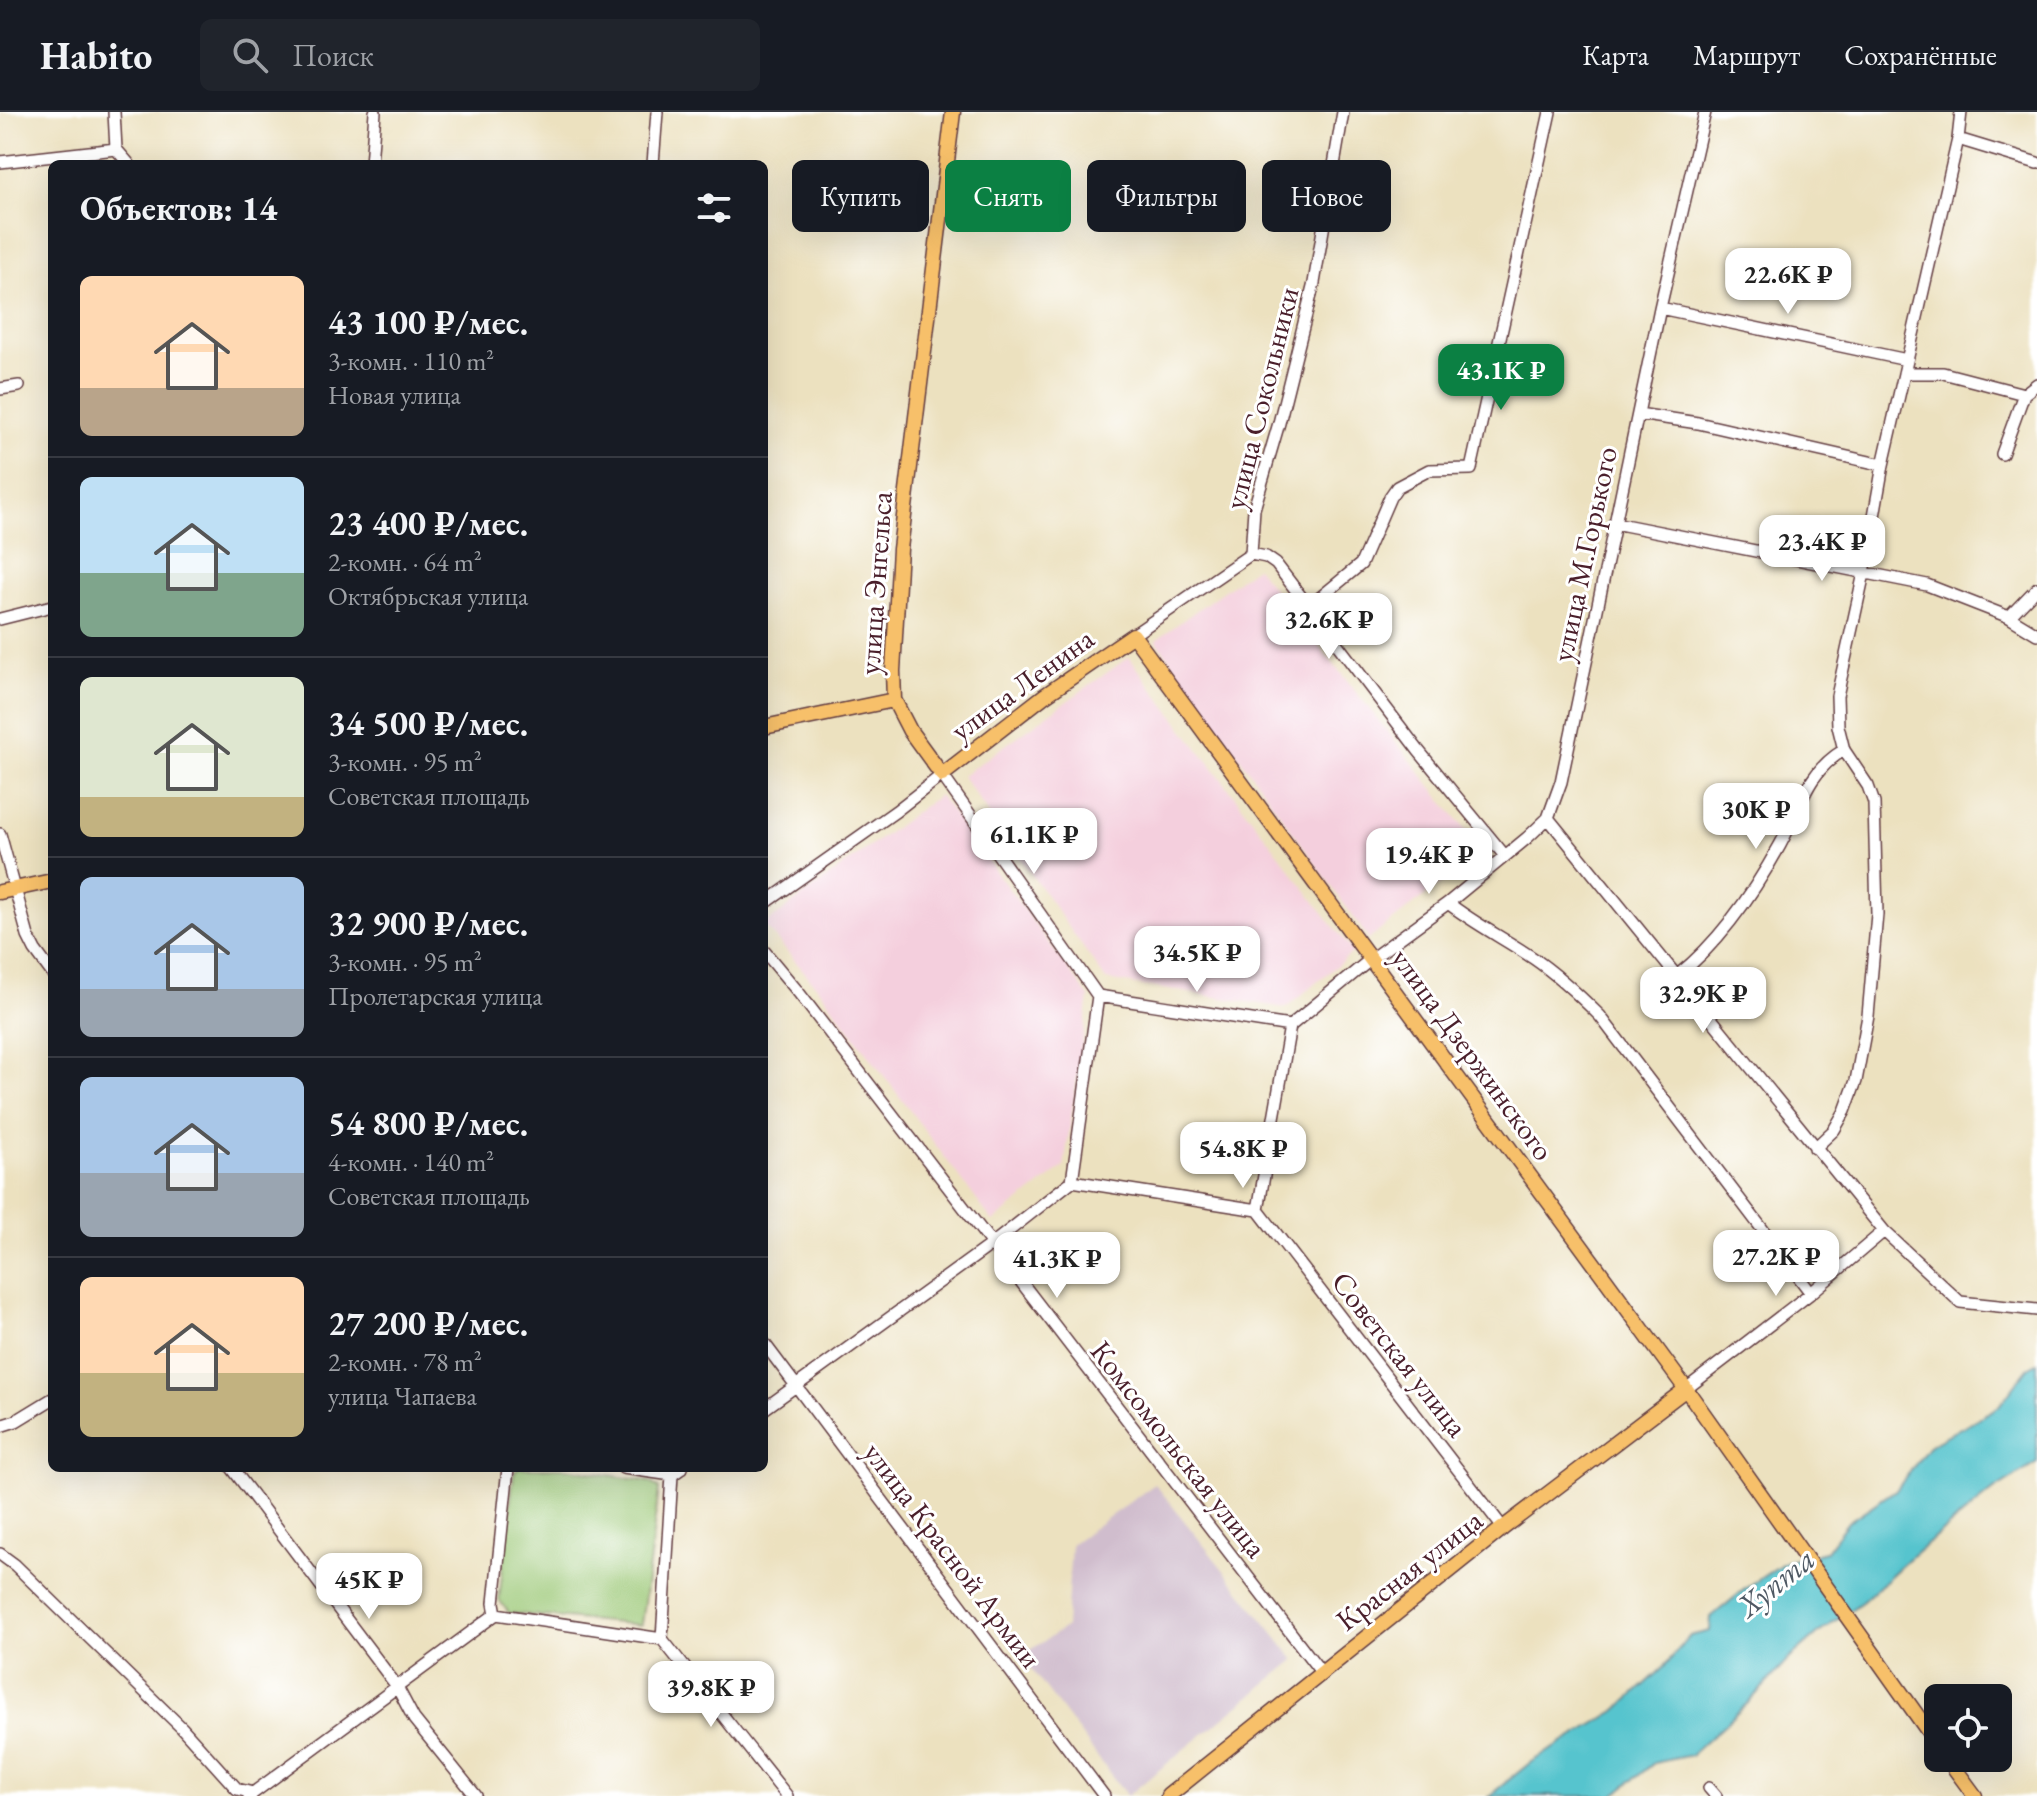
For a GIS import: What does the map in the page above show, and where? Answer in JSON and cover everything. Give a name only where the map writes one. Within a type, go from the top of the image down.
[{"type":"main road","name":"улица Энгельса","points":[[942,775],[910,731],[894,700],[893,671],[900,549],[953,112]]},
{"type":"main road","name":"улица Ленина","points":[[942,775],[1044,696],[1133,635]]},
{"type":"main road","name":"улица Дзержинского","points":[[1133,635],[1686,1389],[1924,1726]]},
{"type":"main road","points":[[768,726],[894,700]]},
{"type":"main road","points":[[0,892],[48,882]]},
{"type":"main road","name":"Красная улица","points":[[1168,1796],[1503,1528],[1686,1389]]},
{"type":"main road","points":[[1957,1772],[1975,1796]]},
{"type":"street","points":[[114,112],[116,149],[126,160]]},
{"type":"street","points":[[371,160],[375,112]]},
{"type":"street","points":[[653,160],[657,112]]},
{"type":"street","name":"улица Сокольники","points":[[1133,635],[1251,554],[1254,509],[1314,283],[1343,112]]},
{"type":"street","points":[[1310,606],[1361,564],[1397,487],[1429,470],[1471,469],[1550,112]]},
{"type":"street","name":"улица М.Горького","points":[[1548,818],[1561,782],[1660,308],[1705,112]]},
{"type":"street","points":[[1815,1148],[1834,1130],[1856,1081],[1868,1016],[1877,914],[1874,803],[1868,786],[1844,750],[1838,726],[1837,696],[1864,573],[1883,465],[1958,139],[1961,112]]},
{"type":"street","points":[[1958,139],[2037,163]]},
{"type":"street","points":[[0,162],[116,149]]},
{"type":"street","points":[[1660,308],[1907,360]]},
{"type":"street","points":[[1904,373],[1943,373],[2024,394]]},
{"type":"street","points":[[2002,454],[2024,394],[2037,384]]},
{"type":"street","points":[[0,389],[19,386]]},
{"type":"street","points":[[1638,414],[1698,423],[1883,465]]},
{"type":"street","points":[[1614,523],[1927,585],[2009,617],[2037,634]]},
{"type":"street","points":[[1251,554],[1266,557],[1276,564],[1418,750],[1505,856]]},
{"type":"street","points":[[2009,617],[2037,588]]},
{"type":"street","points":[[0,619],[48,607]]},
{"type":"street","points":[[1678,975],[1700,958],[1758,881],[1780,845],[1808,784],[1827,760],[1844,750]]},
{"type":"street","points":[[768,901],[942,775]]},
{"type":"street","name":"улица Энгельса","points":[[942,775],[1098,996]]},
{"type":"street","points":[[1072,1181],[1258,1210],[1290,1026],[1371,959],[1448,903],[1548,818],[1884,1231],[1960,1302],[2037,1310]]},
{"type":"street","points":[[0,834],[28,936],[48,968]]},
{"type":"street","points":[[1448,903],[1472,922],[1535,959],[1600,1016],[1811,1293]]},
{"type":"street","name":"Комсомольская улица","points":[[768,956],[1321,1672]]},
{"type":"street","points":[[768,1406],[992,1244],[1072,1181],[1098,996],[1290,1026]]},
{"type":"street","name":"Советская улица","points":[[1258,1210],[1503,1528]]},
{"type":"street","points":[[1686,1389],[1811,1293],[1884,1231]]},
{"type":"street","name":"улица Красной Армии","points":[[768,1348],[1104,1796]]},
{"type":"street","points":[[0,1426],[16,1421],[48,1401]]},
{"type":"street","points":[[235,1472],[396,1685],[414,1719],[476,1796]]},
{"type":"street","points":[[496,1614],[494,1603],[508,1472]]},
{"type":"street","points":[[662,1639],[677,1472]]},
{"type":"street","points":[[0,1554],[182,1728],[237,1789],[251,1795],[496,1614],[662,1639],[787,1796]]},
{"type":"shaded area","points":[[1256,567],[1483,851],[1369,939],[1156,640]]},
{"type":"shaded area","points":[[1129,657],[1353,952],[1286,1008],[1106,980],[962,776]]},
{"type":"shaded area","points":[[939,795],[1089,997],[1064,1167],[993,1222],[820,990],[768,930],[768,922]]},
{"type":"shaded area","points":[[1155,1484],[1295,1660],[1127,1796],[1021,1656],[1066,1627],[1071,1544]]},
{"type":"green space","points":[[590,1472],[650,1482],[659,1489],[641,1625],[509,1613],[499,1600],[514,1473]]},
{"type":"water","name":"Хупта","points":[[2037,1363],[2037,1463],[1994,1490],[1913,1555],[1863,1601],[1820,1632],[1691,1755],[1654,1763],[1613,1796],[1489,1796],[1531,1762],[1616,1711],[1662,1669],[1690,1636],[1710,1631],[1711,1617],[1746,1588],[1785,1562],[1825,1552],[1848,1522],[1897,1489],[1930,1445],[1998,1407],[2028,1368]]}]
